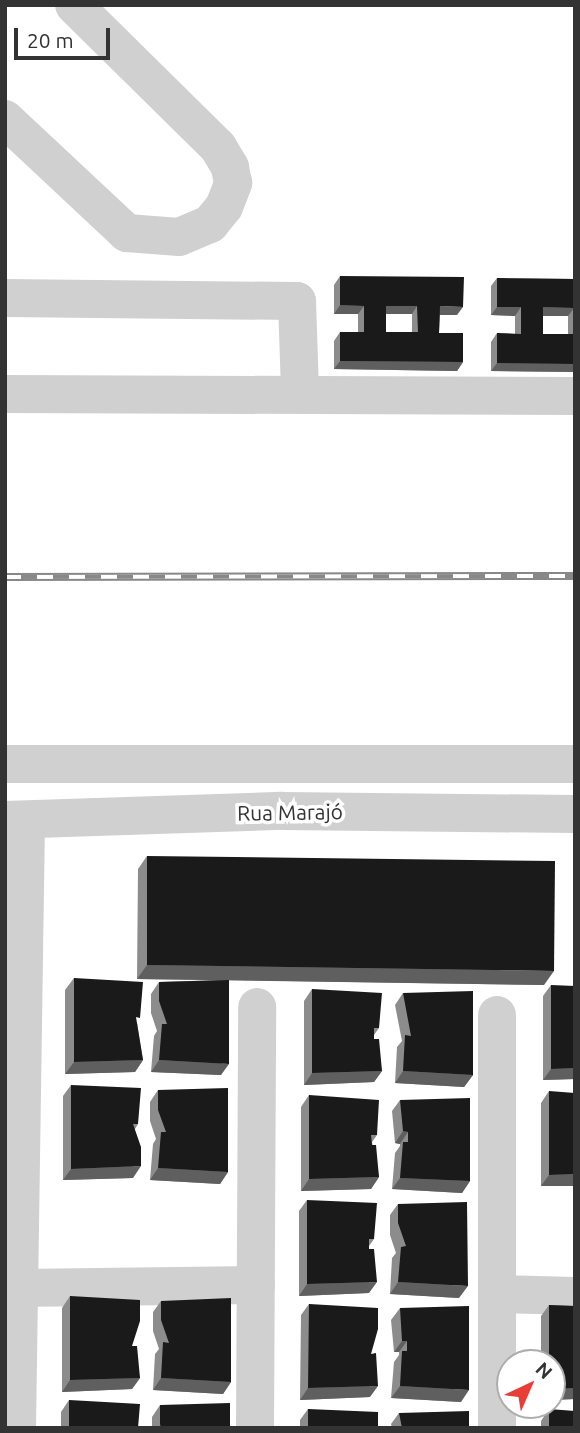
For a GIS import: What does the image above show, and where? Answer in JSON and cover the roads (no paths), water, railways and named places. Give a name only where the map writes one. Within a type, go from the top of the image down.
[{"type":"street","points":[[5,118],[127,233],[179,237],[210,224],[224,207],[233,183],[230,167],[218,147],[74,5]]},
{"type":"street","points":[[5,299],[297,301],[300,393]]},
{"type":"street","points":[[5,394],[300,393],[575,397]]},
{"type":"street","points":[[185,815],[186,762]]},
{"type":"street","points":[[5,764],[575,764]]},
{"type":"street","name":"Rua Marajó","points":[[16,821],[185,815],[575,814]]},
{"type":"street","points":[[16,821],[17,1428]]},
{"type":"street","points":[[256,1428],[257,1007]]},
{"type":"street","points":[[497,1015],[497,1428]]},
{"type":"street","points":[[18,1288],[256,1285]]},
{"type":"street","points":[[497,1294],[575,1296]]},
{"type":"railway","points":[[5,577],[575,576]]}]
